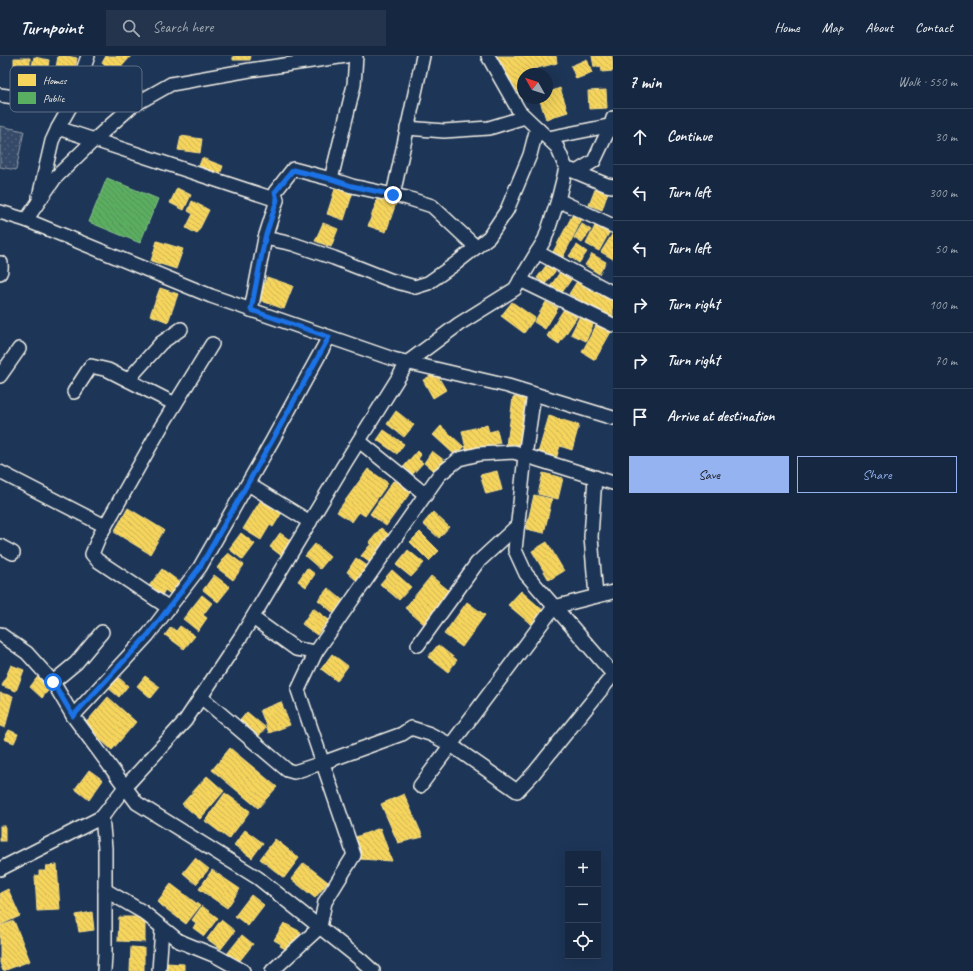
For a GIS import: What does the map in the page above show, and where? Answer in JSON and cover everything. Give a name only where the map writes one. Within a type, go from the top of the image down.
[{"type":"street","points":[[85,66],[88,56]]},
{"type":"street","points":[[142,100],[171,84],[321,58],[346,56]]},
{"type":"street","points":[[331,179],[354,85],[356,56]]},
{"type":"street","points":[[393,195],[423,56]]},
{"type":"street","points":[[488,56],[519,111],[557,146],[571,170],[613,186]]},
{"type":"street","points":[[0,95],[10,96]]},
{"type":"street","points":[[37,204],[52,141],[67,112]]},
{"type":"street","points":[[26,220],[55,178],[125,112]]},
{"type":"street","points":[[407,128],[444,131],[489,128],[525,117]]},
{"type":"street","points":[[548,138],[612,123]]},
{"type":"street","points":[[0,869],[102,817],[125,787],[185,721],[253,618],[408,362],[460,324],[515,289],[545,240],[558,200],[571,170],[594,162],[612,123]]},
{"type":"street","points":[[58,128],[277,200]]},
{"type":"street","points":[[265,238],[293,244],[390,280],[415,287],[428,283],[489,237],[507,210],[530,155],[537,128]]},
{"type":"street","points":[[251,310],[265,238],[277,200],[275,192],[293,170],[331,179],[352,186],[407,198],[432,206],[476,247]]},
{"type":"street","points":[[558,200],[613,226]]},
{"type":"street","points":[[0,212],[26,220],[211,296],[393,359],[508,386],[613,418]]},
{"type":"street","points":[[537,252],[613,293]]},
{"type":"street","points":[[0,263],[2,267],[0,273]]},
{"type":"street","points":[[520,280],[613,325]]},
{"type":"street","points":[[128,380],[162,343],[181,329]]},
{"type":"street","points":[[73,716],[148,635],[200,567],[248,484],[329,337]]},
{"type":"street","points":[[169,608],[97,560],[92,554],[99,537],[161,427],[212,344]]},
{"type":"street","points":[[0,376],[19,349]]},
{"type":"street","points":[[74,392],[91,366],[108,370],[175,404]]},
{"type":"street","points":[[201,698],[287,770],[294,772],[322,763],[402,734],[411,728],[430,734],[451,745],[517,791],[534,773],[613,675],[526,574],[515,550],[525,456],[534,394]]},
{"type":"street","points":[[359,441],[426,495]]},
{"type":"street","points":[[272,971],[319,927],[325,902],[354,855],[298,690],[316,652],[439,475],[459,459],[479,454],[514,452],[613,483]]},
{"type":"street","points":[[0,472],[105,526]]},
{"type":"street","points":[[595,477],[591,537],[596,596]]},
{"type":"street","points":[[248,484],[310,522]]},
{"type":"street","points":[[418,645],[477,563],[518,525]]},
{"type":"street","points":[[0,546],[13,553]]},
{"type":"street","points":[[420,786],[554,607],[613,592]]},
{"type":"street","points":[[253,618],[296,649],[316,652]]},
{"type":"street","points":[[53,682],[76,663],[102,632]]},
{"type":"street","points":[[0,634],[26,653],[53,682],[73,716],[137,803],[258,878],[373,971]]},
{"type":"street","points":[[102,817],[105,848],[104,971]]},
{"type":"street","points":[[105,890],[143,912],[179,941],[216,956],[242,971]]},
{"type":"street","points":[[160,971],[162,928]]},
{"type":"shaded area","points":[[0,126],[24,131],[16,170],[0,167]]},
{"type":"building: Homes","points":[[58,56],[77,58],[76,66],[56,66]]},
{"type":"building: Homes","points":[[106,56],[131,56],[122,66],[106,66],[102,63]]},
{"type":"building: Homes","points":[[233,56],[251,56],[250,60],[233,60]]},
{"type":"building: Homes","points":[[556,56],[557,63],[538,68],[517,68],[517,90],[496,57]]},
{"type":"building: Homes","points":[[592,56],[612,56],[613,71],[602,72],[601,66],[594,67]]},
{"type":"building: Homes","points":[[34,57],[49,60],[48,66],[32,66]]},
{"type":"building: Homes","points":[[14,58],[30,58],[30,66],[14,66]]},
{"type":"building: Homes","points":[[587,59],[592,73],[576,79],[571,66]]},
{"type":"building: Homes","points":[[560,88],[568,112],[546,119],[541,104],[553,104],[553,91]]},
{"type":"building: Homes","points":[[606,90],[607,108],[589,109],[588,91]]},
{"type":"building: Homes","points":[[181,136],[202,139],[200,153],[178,150]]},
{"type":"building: Homes","points":[[202,158],[223,166],[218,180],[197,171]]},
{"type":"building: Homes","points":[[336,186],[353,192],[344,220],[327,214]]},
{"type":"building: Homes","points":[[596,187],[608,192],[602,210],[589,205]]},
{"type":"building: Homes","points":[[177,188],[191,195],[184,210],[170,203]]},
{"type":"building: Homes","points":[[378,197],[396,203],[386,232],[368,226]]},
{"type":"building: Homes","points":[[192,201],[209,210],[197,234],[186,228],[193,214],[188,211]]},
{"type":"building: Homes","points":[[573,214],[582,219],[563,257],[553,252]]},
{"type":"building: Homes","points":[[323,223],[338,229],[331,247],[315,241]]},
{"type":"building: Homes","points":[[582,224],[591,230],[582,243],[574,238]]},
{"type":"building: Homes","points":[[595,226],[609,233],[599,251],[586,244]]},
{"type":"building: Homes","points":[[613,233],[613,259],[601,252]]},
{"type":"building: Homes","points":[[157,241],[183,249],[176,269],[151,261]]},
{"type":"building: Homes","points":[[577,245],[587,252],[579,263],[569,256]]},
{"type":"building: Homes","points":[[592,254],[606,262],[599,274],[585,265]]},
{"type":"building: Homes","points":[[548,263],[557,269],[545,284],[537,278]]},
{"type":"building: Homes","points":[[562,269],[573,277],[561,294],[550,287]]},
{"type":"building: Homes","points":[[267,277],[293,286],[284,309],[259,300]]},
{"type":"building: Homes","points":[[579,278],[613,299],[612,320],[569,294]]},
{"type":"building: Homes","points":[[160,288],[178,294],[168,322],[150,315]]},
{"type":"building: Homes","points":[[512,302],[535,318],[524,333],[501,316]]},
{"type":"building: Homes","points":[[546,302],[558,308],[545,329],[534,322]]},
{"type":"building: Homes","points":[[564,309],[577,317],[559,344],[547,336]]},
{"type":"building: Homes","points":[[581,314],[595,320],[586,341],[571,334]]},
{"type":"building: Homes","points":[[598,322],[612,330],[595,360],[582,352]]},
{"type":"building: Homes","points":[[436,373],[446,390],[433,398],[423,380]]},
{"type":"building: Homes","points":[[513,397],[526,399],[525,409],[528,409],[522,451],[506,449]]},
{"type":"building: Homes","points":[[396,411],[414,425],[404,437],[387,424]]},
{"type":"building: Homes","points":[[549,416],[579,425],[572,450],[560,446],[556,459],[538,453]]},
{"type":"building: Homes","points":[[487,425],[489,432],[497,430],[500,443],[489,446],[489,448],[467,453],[462,431]]},
{"type":"building: Homes","points":[[441,426],[464,447],[456,456],[433,435]]},
{"type":"building: Homes","points":[[384,430],[404,444],[397,454],[377,440]]},
{"type":"building: Homes","points":[[417,451],[421,455],[418,459],[423,463],[410,477],[401,470]]},
{"type":"building: Homes","points":[[432,451],[445,461],[436,473],[424,463]]},
{"type":"building: Homes","points":[[368,469],[388,483],[365,516],[359,512],[352,522],[337,512]]},
{"type":"building: Homes","points":[[497,471],[502,490],[486,494],[480,475]]},
{"type":"building: Homes","points":[[543,473],[563,478],[558,499],[538,494]]},
{"type":"building: Homes","points":[[393,481],[409,489],[410,493],[386,526],[370,514]]},
{"type":"building: Homes","points":[[534,495],[552,499],[544,533],[526,529]]},
{"type":"building: Homes","points":[[262,498],[283,511],[273,527],[270,525],[261,540],[243,529]]},
{"type":"building: Homes","points":[[128,508],[164,530],[150,554],[114,532]]},
{"type":"building: Homes","points":[[433,512],[449,527],[439,538],[423,524]]},
{"type":"building: Homes","points":[[381,528],[393,538],[381,553],[369,543]]},
{"type":"building: Homes","points":[[420,532],[439,551],[429,561],[410,542]]},
{"type":"building: Homes","points":[[241,533],[255,544],[243,560],[229,549]]},
{"type":"building: Homes","points":[[280,533],[294,543],[283,557],[270,547]]},
{"type":"building: Homes","points":[[547,542],[564,571],[549,580],[532,551]]},
{"type":"building: Homes","points":[[315,544],[330,557],[320,569],[305,556]]},
{"type":"building: Homes","points":[[370,545],[378,551],[369,562],[361,556]]},
{"type":"building: Homes","points":[[408,550],[424,563],[411,577],[396,565]]},
{"type":"building: Homes","points":[[228,553],[244,565],[233,580],[217,568]]},
{"type":"building: Homes","points":[[356,558],[369,567],[357,581],[347,572]]},
{"type":"building: Homes","points":[[307,568],[315,574],[306,587],[298,581]]},
{"type":"building: Homes","points":[[162,569],[181,583],[172,595],[165,590],[162,595],[149,586]]},
{"type":"building: Homes","points":[[392,570],[411,587],[399,600],[380,584]]},
{"type":"building: Homes","points":[[214,575],[230,587],[218,602],[203,590]]},
{"type":"building: Homes","points":[[431,576],[452,593],[425,625],[405,608]]},
{"type":"building: Homes","points":[[328,588],[346,603],[336,615],[318,600]]},
{"type":"building: Homes","points":[[521,591],[545,612],[533,626],[508,605]]},
{"type":"building: Homes","points":[[202,595],[212,603],[203,615],[207,618],[198,631],[183,619]]},
{"type":"building: Homes","points":[[467,602],[485,615],[462,647],[444,634]]},
{"type":"building: Homes","points":[[313,608],[329,620],[317,635],[302,624]]},
{"type":"building: Homes","points":[[180,626],[195,636],[184,649],[165,635],[171,627],[176,631]]},
{"type":"building: Homes","points":[[438,645],[457,660],[448,672],[428,657]]},
{"type":"building: Homes","points":[[332,654],[348,666],[337,681],[321,669]]},
{"type":"building: Homes","points":[[11,665],[24,670],[16,691],[2,686]]},
{"type":"building: Homes","points":[[39,675],[52,686],[42,698],[30,687]]},
{"type":"building: Homes","points":[[117,676],[128,686],[119,697],[107,687]]},
{"type":"building: Homes","points":[[145,676],[160,687],[151,698],[137,686]]},
{"type":"building: Homes","points":[[0,693],[13,696],[5,728],[0,726]]},
{"type":"building: Homes","points":[[108,697],[136,722],[112,750],[84,725]]},
{"type":"building: Homes","points":[[281,702],[290,725],[269,733],[260,710]]},
{"type":"building: Homes","points":[[247,712],[266,728],[256,739],[238,723]]},
{"type":"building: Homes","points":[[9,730],[18,734],[14,743],[4,739]]},
{"type":"building: Homes","points":[[230,748],[277,787],[258,808],[212,770]]},
{"type":"building: Homes","points":[[89,770],[103,780],[89,800],[75,789]]},
{"type":"building: Homes","points":[[207,776],[224,791],[200,819],[182,804]]},
{"type":"building: Homes","points":[[225,793],[250,811],[229,839],[205,821]]},
{"type":"building: Homes","points":[[404,794],[423,837],[398,843],[381,804]]},
{"type":"building: Homes","points":[[0,826],[5,826],[5,841],[0,841]]},
{"type":"building: Homes","points":[[380,828],[392,861],[359,859],[353,838]]},
{"type":"building: Homes","points":[[245,830],[263,843],[252,858],[234,845]]},
{"type":"building: Homes","points":[[275,839],[299,858],[284,878],[260,859]]},
{"type":"building: Homes","points":[[195,858],[209,869],[196,884],[183,873]]},
{"type":"building: Homes","points":[[304,863],[328,882],[315,898],[291,879]]},
{"type":"building: Homes","points":[[57,865],[60,910],[37,911],[35,876],[39,875],[39,871],[46,871],[46,866]]},
{"type":"building: Homes","points":[[212,870],[240,889],[227,908],[199,889]]},
{"type":"building: Homes","points":[[171,884],[200,906],[186,924],[157,902]]},
{"type":"building: Homes","points":[[8,889],[20,916],[0,925],[0,893]]},
{"type":"building: Homes","points":[[251,895],[264,905],[248,926],[235,916]]},
{"type":"building: Homes","points":[[202,906],[218,918],[204,936],[193,928],[196,923],[192,920]]},
{"type":"building: Homes","points":[[92,912],[94,930],[79,932],[76,915]]},
{"type":"building: Homes","points":[[119,917],[145,917],[145,942],[118,941]]},
{"type":"building: Homes","points":[[221,920],[235,931],[221,949],[207,939]]},
{"type":"building: Homes","points":[[14,921],[30,961],[3,971],[0,963],[0,926]]},
{"type":"building: Homes","points":[[284,923],[301,932],[291,952],[280,946],[281,944],[274,940]]},
{"type":"building: Homes","points":[[242,935],[253,944],[238,963],[227,954]]},
{"type":"building: Homes","points":[[131,947],[144,948],[144,971],[130,971]]},
{"type":"building: Homes","points":[[167,963],[184,964],[184,971],[166,971]]},
{"type":"building: Public","points":[[107,178],[158,199],[140,243],[89,222]]},
{"type":"route","points":[[53,682],[73,716],[148,635],[200,567],[329,337],[251,310],[265,238],[277,200],[275,192],[293,170],[331,179],[352,186],[393,195]]}]
